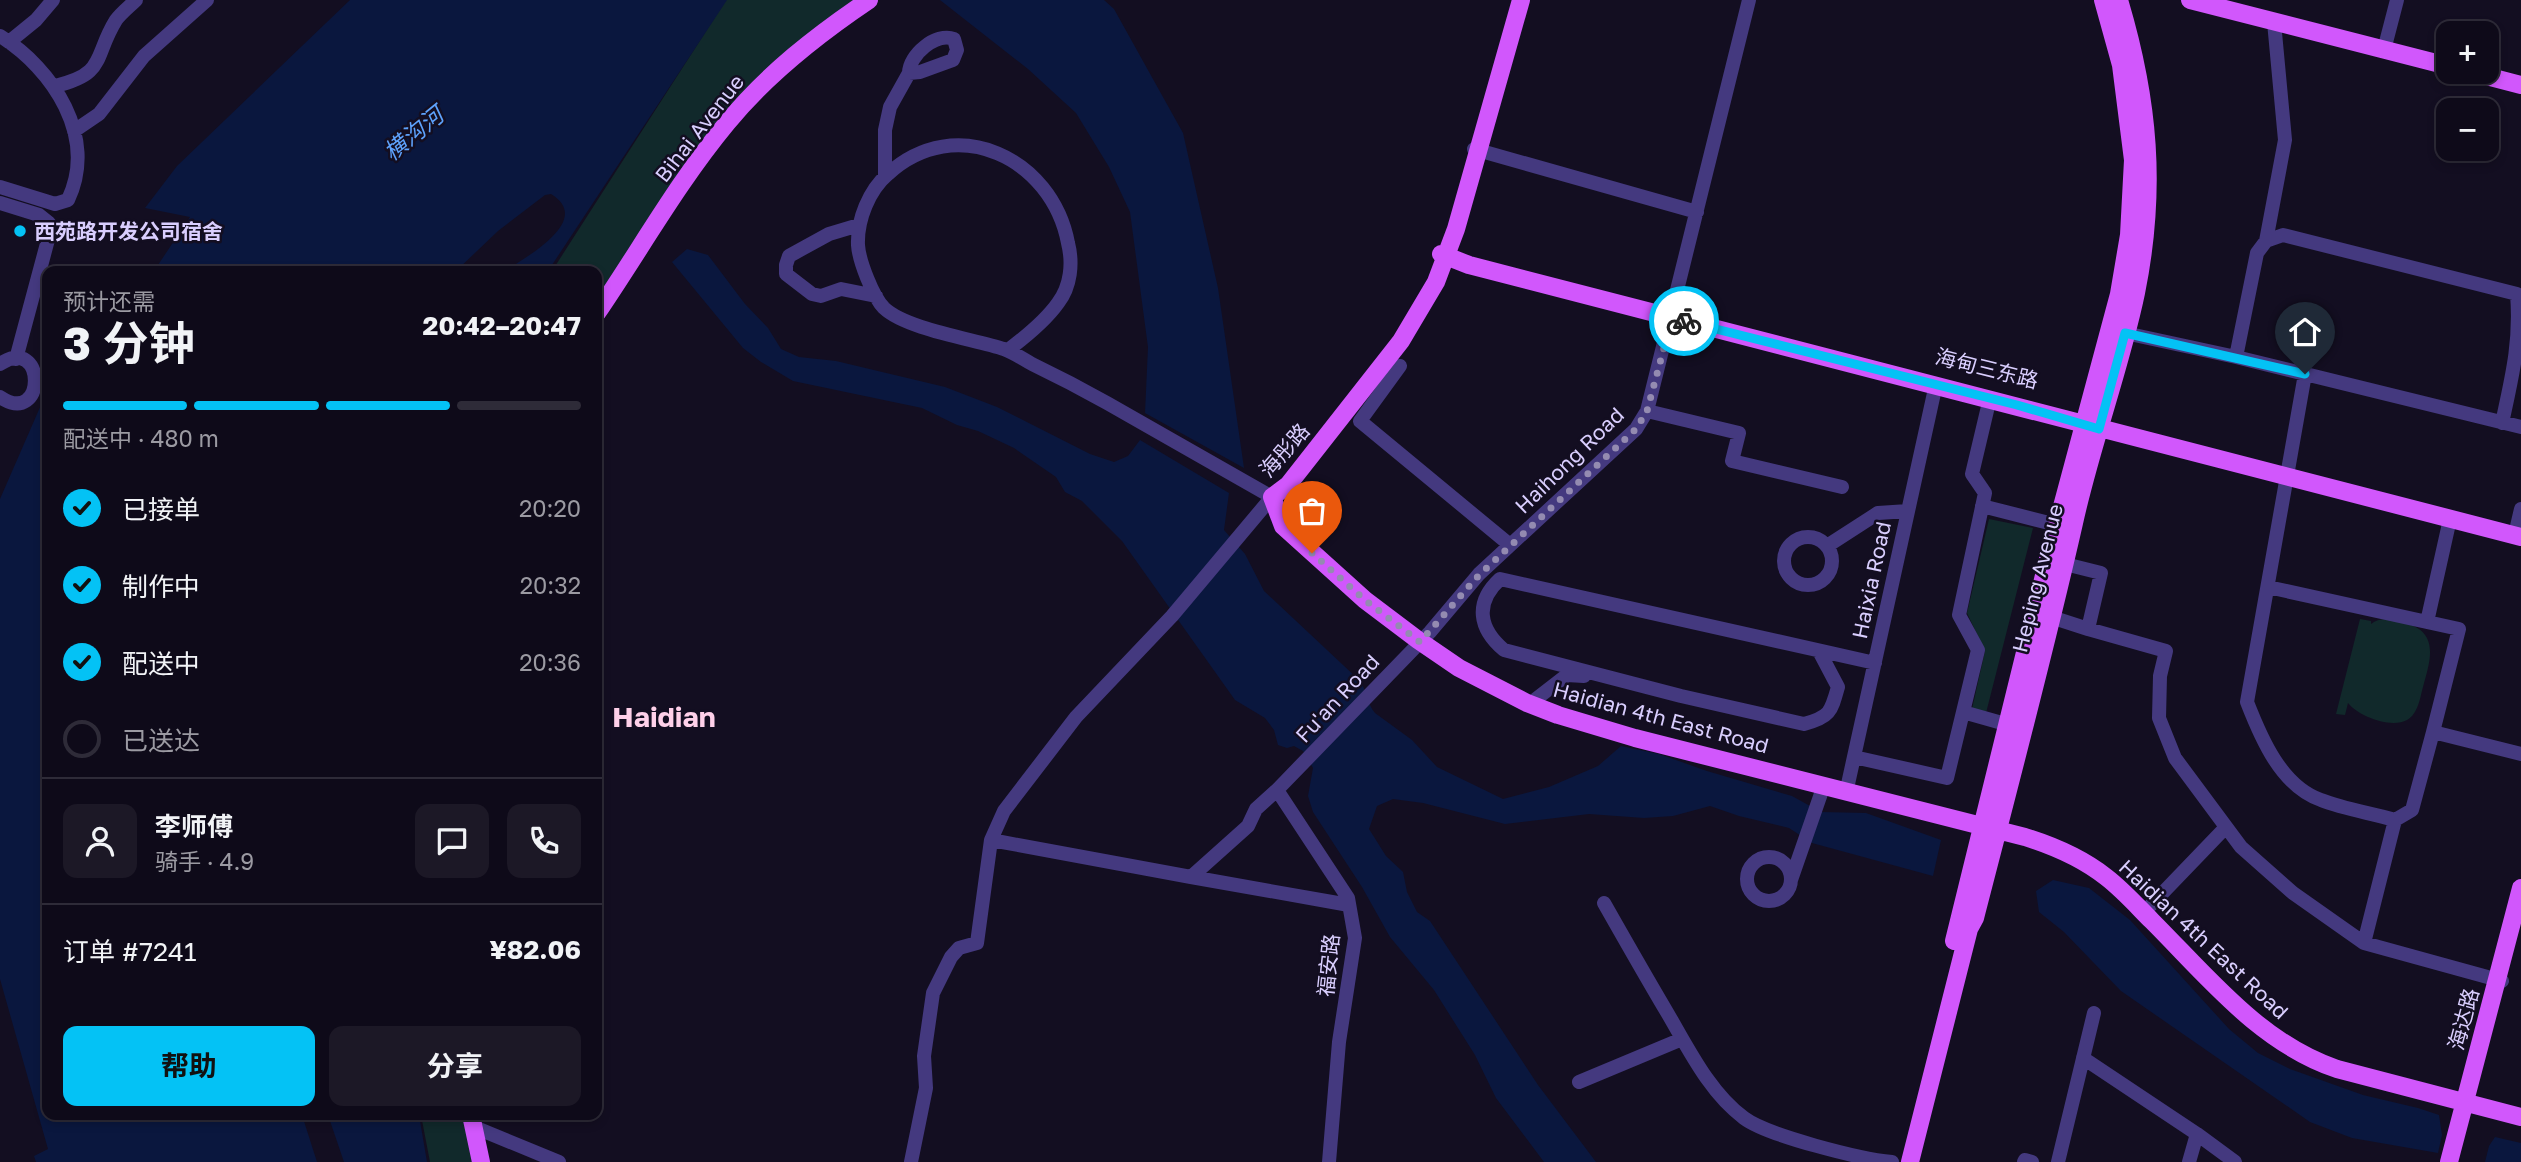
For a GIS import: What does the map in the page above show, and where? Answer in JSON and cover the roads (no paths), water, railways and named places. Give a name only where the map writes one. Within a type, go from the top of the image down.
[{"type":"main road","name":"Bihai Avenue","points":[[602,295],[680,173],[721,117],[774,61],[785,56],[859,0]]},
{"type":"main road","name":"Bihai Avenue","points":[[602,305],[685,179],[734,115],[777,71],[831,26],[869,0]]},
{"type":"main road","name":"海彤路","points":[[1272,498],[1288,485],[1401,341],[1436,282],[1518,0]]},
{"type":"main road","name":"Heping Avenue","points":[[1898,1162],[2052,617],[2119,294],[2129,235],[2133,160],[2117,48],[2104,0]]},
{"type":"main road","name":"Heping Avenue","points":[[1910,1162],[1969,929],[1975,918],[2009,725],[2057,525],[2125,333],[2136,289],[2148,192],[2147,135],[2139,79],[2119,0]]},
{"type":"main road","points":[[2190,0],[2274,22],[2436,57]]},
{"type":"main road","points":[[2216,0],[2436,62]]},
{"type":"main road","points":[[2499,72],[2521,78]]},
{"type":"main road","points":[[2499,79],[2521,85]]},
{"type":"main road","points":[[1444,253],[1469,265],[1990,398],[2288,472],[2520,525]]},
{"type":"main road","name":"海甸三东路","points":[[1673,315],[2093,422]]},
{"type":"main road","points":[[2288,472],[2450,519],[2520,525]]},
{"type":"main road","name":"Haidian 4th East Road","points":[[1272,498],[1288,520],[1371,596],[1480,679],[1527,703],[1635,738],[1824,785],[2057,837],[2087,852],[2117,873],[2238,993],[2289,1035],[2336,1058],[2470,1098],[2521,1117]]},
{"type":"main road","name":"Haidian 4th East Road","points":[[1425,637],[1483,673],[1536,699],[1644,732],[1992,824],[2052,846],[2105,876],[2248,1017],[2284,1044],[2337,1069],[2521,1107]]},
{"type":"main road","name":"海达路","points":[[2449,1162],[2470,1098],[2521,888]]},
{"type":"main road","name":"海达路","points":[[2500,980],[2521,908]]},
{"type":"main road","name":"海达路","points":[[2460,1162],[2470,1098]]},
{"type":"main road","points":[[475,1122],[484,1162]]},
{"type":"street","points":[[0,187],[55,204],[68,200],[71,194],[76,165],[70,115],[55,86],[22,51],[4,39],[36,20],[52,0]]},
{"type":"street","points":[[55,86],[81,77],[93,69],[117,20],[136,0]]},
{"type":"street","points":[[74,131],[99,114],[144,57],[207,0]]},
{"type":"street","name":"Haihong Road","points":[[1425,637],[1479,575],[1636,429],[1647,411],[1673,315],[1749,0]]},
{"type":"street","points":[[2383,46],[2395,0]]},
{"type":"street","points":[[2236,357],[2257,253],[2266,241],[2285,141],[2274,22]]},
{"type":"street","points":[[885,176],[885,130],[890,107],[909,73]]},
{"type":"street","points":[[911,1162],[926,1088],[924,1056],[933,993],[951,957],[959,948],[977,943],[991,840],[1004,811],[1076,717],[1172,616],[1272,498],[1079,387],[1013,354],[912,323],[885,308],[876,296],[858,247],[859,225],[876,186],[904,160],[951,144],[974,145],[1011,160],[1038,180],[1054,203],[1067,233],[1072,260],[1068,282],[1058,303],[1023,339],[1013,354]]},
{"type":"street","points":[[1476,150],[1697,212]]},
{"type":"street","points":[[0,203],[40,215],[47,219],[50,228],[16,359]]},
{"type":"street","points":[[859,225],[828,234],[789,256],[786,274],[812,294],[821,296],[841,289],[876,296]]},
{"type":"street","points":[[2266,241],[2283,235],[2517,294],[2520,321],[2518,350],[2502,423]]},
{"type":"street","points":[[2125,333],[2236,357],[2521,427]]},
{"type":"street","points":[[0,364],[16,359],[30,364],[37,378],[33,393],[28,398],[14,403],[0,397]]},
{"type":"street","points":[[1400,366],[1360,421],[1510,545]]},
{"type":"street","points":[[2305,374],[2247,702],[2258,732],[2285,774],[2297,787],[2319,799],[2395,820]]},
{"type":"street","name":"Haixia Road","points":[[1848,784],[1936,384]]},
{"type":"street","points":[[1854,757],[1947,778],[1978,650],[1959,615],[1985,493],[1972,474],[1990,398]]},
{"type":"street","points":[[1647,411],[1739,433],[1732,461],[1842,487]]},
{"type":"street","points":[[1982,506],[2057,525]]},
{"type":"street","points":[[1827,546],[1878,513],[1908,511]]},
{"type":"street","points":[[2427,622],[2450,519]]},
{"type":"street","points":[[2065,564],[2101,573],[2088,629]]},
{"type":"street","points":[[1479,575],[1875,663]]},
{"type":"street","points":[[1500,579],[1491,587],[1485,599],[1483,617],[1490,638],[1504,650],[1804,724],[1823,719],[1833,705],[1838,687],[1819,650]]},
{"type":"street","points":[[2268,587],[2459,629],[2412,810],[2395,820],[2364,943]]},
{"type":"street","points":[[2052,617],[2166,651],[2160,676],[2159,718],[2175,758],[2241,847],[2293,893],[2364,943],[2500,980]]},
{"type":"street","name":"Fu'an Road","points":[[1278,790],[1425,637]]},
{"type":"street","points":[[1536,699],[1567,675],[1607,677]]},
{"type":"street","points":[[1963,712],[2009,725]]},
{"type":"street","points":[[2433,732],[2521,754]]},
{"type":"street","points":[[1790,883],[1788,869],[1778,859],[1763,857],[1751,865],[1748,872],[1748,886],[1757,897],[1771,900],[1783,895],[1790,883],[1824,785]]},
{"type":"street","points":[[1191,877],[1248,826],[1256,809],[1278,790]]},
{"type":"street","name":"福安路","points":[[1278,790],[1348,898],[1356,938],[1339,1042],[1329,1162]]},
{"type":"street","points":[[2151,905],[2227,827]]},
{"type":"street","points":[[991,840],[1349,905]]},
{"type":"street","points":[[1778,859],[1804,844]]},
{"type":"street","points":[[1604,903],[1682,1039],[1720,1094],[1744,1118],[1773,1132],[1874,1161],[1892,1162]]},
{"type":"street","points":[[2058,1162],[2094,1013]]},
{"type":"street","points":[[1579,1082],[1682,1039]]},
{"type":"street","points":[[2083,1058],[2235,1162]]},
{"type":"street","points":[[475,1122],[558,1162]]},
{"type":"street","points":[[2189,1162],[2197,1134]]},
{"type":"street","points":[[2024,1162],[2032,1162]]},
{"type":"water","name":"横沟河","points":[[350,0],[727,0],[551,266],[512,266],[540,247],[561,226],[565,215],[562,204],[551,194],[545,195],[498,231],[461,266],[157,266],[190,217],[145,208],[177,166]]},
{"type":"water","points":[[940,0],[1104,0],[1114,9],[1183,133],[1218,288],[1244,468],[1145,413],[1148,347],[1130,212],[1109,167],[1076,113],[1028,69]]},
{"type":"water","points":[[687,249],[708,255],[745,304],[768,328],[781,349],[799,357],[836,361],[945,387],[997,407],[1090,454],[1114,462],[1128,456],[1140,440],[1229,493],[1224,530],[1245,554],[1264,591],[1359,680],[1375,713],[1412,740],[1437,767],[1503,799],[1549,787],[1598,766],[1621,746],[1659,754],[1792,796],[1821,812],[1866,813],[1941,840],[1933,876],[1812,843],[1789,828],[1710,806],[1673,816],[1644,818],[1589,814],[1505,824],[1423,803],[1393,799],[1377,806],[1369,829],[1386,856],[1403,872],[1407,892],[1417,912],[1430,921],[1538,1085],[1596,1162],[1544,1162],[1496,1098],[1475,1055],[1434,990],[1390,937],[1362,887],[1313,812],[1308,796],[1313,768],[1303,751],[1294,746],[1287,748],[1278,745],[1274,730],[1265,718],[1235,700],[1122,541],[1082,501],[1065,492],[1056,477],[1014,448],[922,408],[793,381],[761,362],[743,348],[672,262]]},
{"type":"water","points":[[41,405],[42,1120],[304,1120],[317,1162],[36,1162],[34,1156],[48,1149],[0,979],[0,499]]},
{"type":"water","points":[[2053,880],[2089,888],[2130,920],[2229,1029],[2258,1053],[2290,1069],[2363,1095],[2439,1115],[2442,1135],[2438,1153],[2352,1138],[2310,1122],[2121,991],[2064,932],[2039,912],[2036,891]]},
{"type":"water","points":[[330,1120],[420,1120],[427,1162],[344,1162]]},
{"type":"water","points":[[2495,1137],[2521,1143],[2521,1162],[2485,1162],[2489,1146]]},
{"type":"place","name":"西苑路开发公司宿舍","points":[[20,231]]},
{"type":"district","name":"Haidian","points":[[664,716]]}]
